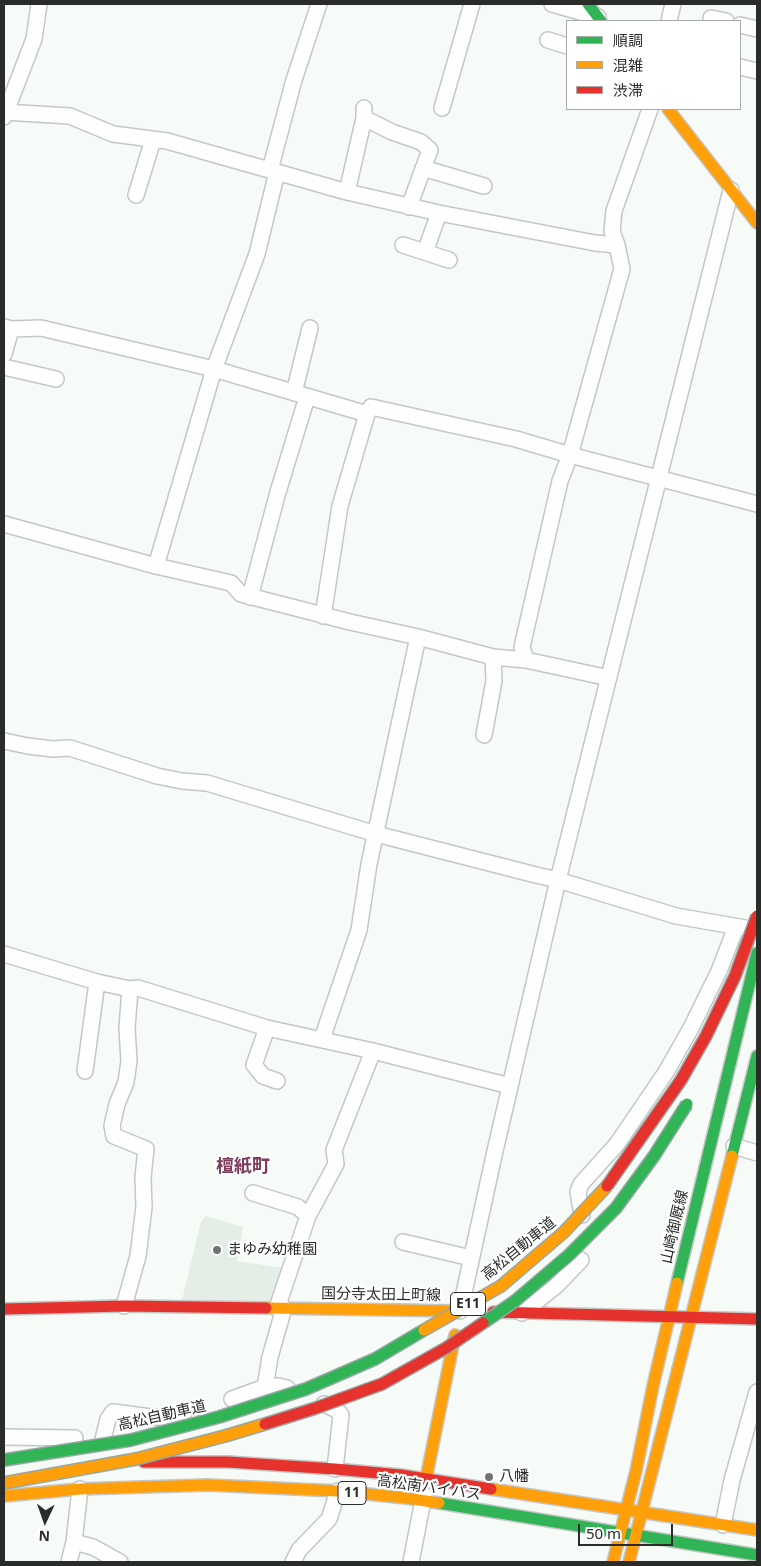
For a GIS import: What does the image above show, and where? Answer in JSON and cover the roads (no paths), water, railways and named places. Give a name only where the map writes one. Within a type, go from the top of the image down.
[{"type":"main road","points":[[588,4],[599,19]]},
{"type":"main road","points":[[669,110],[757,223]]},
{"type":"main road","name":"高松自動車道","points":[[4,1460],[131,1440],[219,1417],[306,1389],[375,1359],[501,1286],[564,1232],[604,1189],[642,1138],[682,1080],[706,1036],[735,976],[757,916]]},
{"type":"main road","name":"山崎御厩線","points":[[613,1562],[653,1386],[757,953]]},
{"type":"main road","points":[[725,1036],[757,962]]},
{"type":"main road","points":[[629,1562],[757,1056]]},
{"type":"main road","name":"E11","points":[[4,1483],[136,1459],[234,1434],[316,1408],[382,1384],[438,1352],[515,1301],[569,1255],[616,1208],[654,1156],[694,1092]]},
{"type":"main road","name":"国分寺太田上町線","points":[[4,1309],[124,1306],[280,1308],[757,1319]]},
{"type":"main road","points":[[426,1479],[460,1311]]},
{"type":"main road","name":"高松南バイパス","points":[[4,1469],[86,1462],[228,1462],[335,1469],[426,1479],[757,1530]]},
{"type":"main road","name":"高松南バイパス","points":[[4,1496],[80,1489],[208,1485],[338,1492],[423,1501],[757,1555]]},
{"type":"main road","points":[[12,1507],[80,1489]]},
{"type":"street","points":[[39,4],[34,39],[4,114],[70,116],[113,134],[167,142],[347,192],[409,207],[595,243],[617,245]]},
{"type":"street","points":[[156,566],[214,369],[257,254],[273,171],[294,80],[319,4]]},
{"type":"street","points":[[442,108],[472,4]]},
{"type":"street","points":[[552,4],[599,19]]},
{"type":"street","points":[[669,20],[673,4]]},
{"type":"street","points":[[741,24],[757,29]]},
{"type":"street","points":[[548,40],[566,46]]},
{"type":"street","points":[[741,67],[757,71]]},
{"type":"street","points":[[526,660],[522,647],[560,481],[570,455],[622,269],[612,232],[614,212],[650,110]]},
{"type":"street","points":[[347,192],[364,113],[392,132],[421,142],[430,150],[409,207]]},
{"type":"street","points":[[136,195],[153,140]]},
{"type":"street","points":[[423,168],[484,186]]},
{"type":"street","points":[[460,1311],[470,1258],[558,880],[731,190]]},
{"type":"street","points":[[425,252],[439,213]]},
{"type":"street","points":[[402,245],[449,260]]},
{"type":"street","points":[[4,354],[8,328],[41,328],[214,369],[367,414]]},
{"type":"street","points":[[250,597],[276,500],[300,395],[310,328]]},
{"type":"street","points":[[4,367],[56,379]]},
{"type":"street","points":[[323,616],[340,506],[367,414],[371,407],[516,439],[757,504]]},
{"type":"street","points":[[4,524],[156,566],[231,584],[241,594],[323,616],[418,637],[493,657],[526,660],[609,678]]},
{"type":"street","points":[[322,1039],[359,930],[376,834],[418,637]]},
{"type":"street","points":[[484,735],[494,681],[493,657]]},
{"type":"street","points":[[4,740],[28,746],[53,749],[70,748],[157,776],[207,783],[376,834],[558,880],[676,916],[757,930]]},
{"type":"street","points":[[522,1313],[556,1286],[585,1256],[588,1247],[578,1192],[581,1184],[616,1144],[666,1072],[691,1028],[719,971],[736,927]]},
{"type":"street","points":[[4,954],[97,982],[130,989],[138,988],[266,1028],[373,1051],[510,1086]]},
{"type":"street","points":[[85,1071],[97,982]]},
{"type":"street","points":[[124,1306],[138,1256],[144,1207],[143,1177],[146,1149],[114,1136],[112,1126],[117,1104],[126,1082],[129,1060],[127,1028],[130,989]]},
{"type":"street","points":[[266,1028],[254,1065],[263,1076],[277,1080]]},
{"type":"street","points":[[265,1387],[280,1308],[308,1216],[336,1164],[334,1150],[373,1051]]},
{"type":"street","points":[[734,1146],[757,1153]]},
{"type":"street","points":[[253,1193],[298,1208],[308,1216]]},
{"type":"street","points":[[403,1242],[470,1258]]},
{"type":"street","points":[[103,1438],[108,1418],[113,1412],[151,1417],[170,1417],[229,1400],[265,1387],[278,1386],[288,1388],[337,1410],[341,1416],[341,1422],[335,1469]]},
{"type":"street","points":[[723,1525],[732,1480],[757,1392]]},
{"type":"street","points":[[4,1437],[103,1438],[190,1450],[228,1462]]},
{"type":"street","points":[[412,1562],[426,1479]]},
{"type":"street","points":[[69,1562],[74,1542],[80,1489]]},
{"type":"street","points":[[293,1562],[299,1550],[329,1519],[338,1492]]},
{"type":"street","points":[[74,1542],[93,1547],[120,1562]]},
{"type":"place","name":"まゆみ幼稚園","points":[[217,1250]]},
{"type":"place","name":"八幡","points":[[489,1477]]},
{"type":"district","name":"檀紙町","points":[[243,1167]]}]
